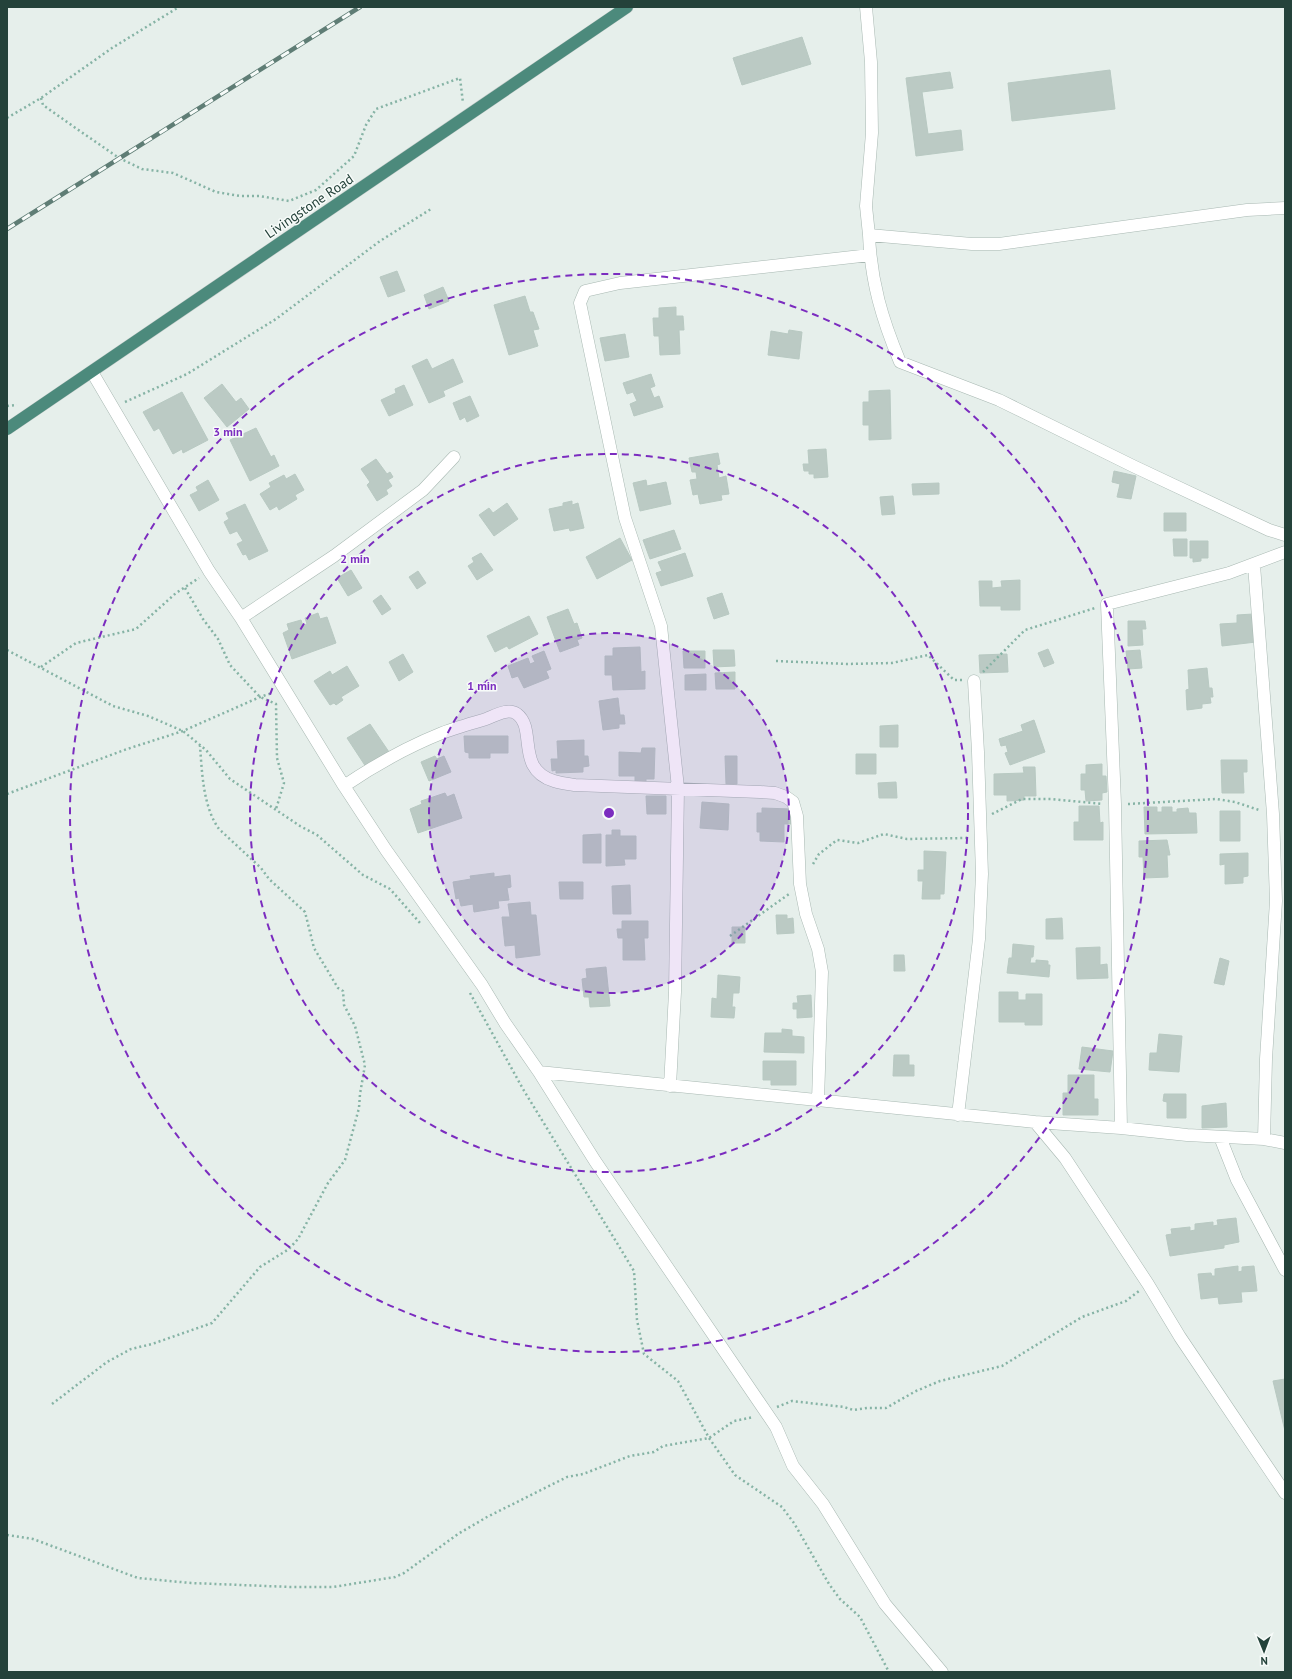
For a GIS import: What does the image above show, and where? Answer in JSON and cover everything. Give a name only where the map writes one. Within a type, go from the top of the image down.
[{"type":"highway","name":"Livingstone Road","points":[[7,429],[627,7]]},
{"type":"street","points":[[866,7],[871,62],[872,133],[866,206],[870,267],[884,323],[900,362],[999,400],[1140,470],[1269,530],[1285,535]]},
{"type":"street","points":[[869,235],[972,244],[999,244],[1246,210],[1285,208]]},
{"type":"street","points":[[670,1086],[675,992],[678,788],[661,626],[625,518],[580,303],[585,291],[620,284],[870,255]]},
{"type":"street","points":[[92,372],[114,407],[209,571],[241,618],[344,786],[386,850],[482,985],[595,1161],[776,1427],[794,1466],[823,1504],[885,1604],[942,1672]]},
{"type":"street","points":[[241,618],[334,556],[423,490],[454,457]]},
{"type":"street","points":[[1121,1128],[1115,804],[1107,604],[1254,565],[1285,552]]},
{"type":"street","points":[[1254,565],[1281,901],[1266,1059],[1264,1139]]},
{"type":"street","points":[[958,1115],[979,939],[982,874],[974,681]]},
{"type":"street","points":[[344,786],[391,756],[416,744],[443,732],[503,712],[516,713],[523,720],[528,756],[535,768],[553,781],[575,785],[775,793],[786,797],[793,802],[797,816],[800,884],[806,914],[818,949],[822,972],[818,1101]]},
{"type":"street","points":[[539,1072],[958,1115],[1220,1137],[1264,1139],[1285,1143]]},
{"type":"street","points":[[1035,1122],[1065,1158],[1148,1284],[1180,1337],[1285,1493]]},
{"type":"street","points":[[1220,1137],[1237,1180],[1285,1270]]},
{"type":"path","points":[[7,118],[41,98],[112,48],[179,7]]},
{"type":"path","points":[[41,98],[43,105],[77,129],[120,158],[142,169],[173,173],[216,192],[240,196],[259,196],[289,201],[316,190],[354,156],[366,125],[376,109],[460,78],[464,117]]},
{"type":"path","points":[[114,407],[187,374],[276,319],[380,241],[431,209]]},
{"type":"path","points":[[41,667],[76,643],[116,635],[136,629],[176,594],[209,571]]},
{"type":"path","points":[[185,588],[203,619],[218,639],[230,665],[260,697],[276,704],[277,758],[284,783],[276,809]]},
{"type":"path","points":[[776,661],[892,664],[928,655],[954,680],[974,681],[1025,630],[1107,604]]},
{"type":"path","points":[[7,650],[113,706],[148,716],[183,731],[206,750],[230,779],[300,826],[317,835],[362,875],[390,889],[425,929]]},
{"type":"path","points":[[7,794],[127,749],[183,731],[260,697],[284,690]]},
{"type":"path","points":[[52,1404],[108,1362],[131,1348],[152,1344],[212,1324],[260,1267],[289,1249],[298,1240],[328,1183],[345,1160],[359,1108],[365,1065],[355,1026],[344,1005],[342,991],[338,988],[314,948],[304,912],[269,879],[261,868],[219,829],[214,821],[205,787],[200,745]]},
{"type":"path","points":[[467,988],[523,1089],[634,1271],[637,1320],[644,1354],[678,1382],[709,1438],[735,1475],[782,1507],[794,1523],[829,1584],[840,1599],[860,1617],[889,1672]]},
{"type":"path","points":[[7,1535],[33,1539],[138,1578],[191,1583],[291,1587],[333,1586],[395,1577],[404,1573],[458,1534],[486,1517],[567,1477],[583,1474],[630,1456],[654,1452],[663,1446],[709,1438],[734,1421],[760,1416],[763,1410],[771,1410],[792,1401],[844,1407],[853,1410],[886,1408],[916,1391],[940,1381],[1002,1366],[1082,1317],[1126,1301],[1148,1284]]},
{"type":"building","points":[[802,37],[811,64],[742,85],[733,58]]},
{"type":"building","points":[[1110,70],[1115,109],[1012,121],[1008,83]]},
{"type":"building","points":[[950,72],[953,88],[922,92],[928,134],[961,130],[963,150],[916,156],[906,78]]},
{"type":"building","points":[[397,271],[405,291],[388,297],[380,277]]},
{"type":"building","points":[[443,287],[449,301],[429,309],[424,295]]},
{"type":"building","points":[[525,296],[530,312],[533,312],[539,329],[533,330],[538,346],[509,355],[494,305]]},
{"type":"building","points":[[676,307],[676,316],[683,316],[684,330],[679,330],[680,354],[660,355],[659,336],[654,336],[653,318],[659,318],[659,308]]},
{"type":"building","points":[[789,330],[802,332],[799,359],[768,355],[771,331],[788,334]]},
{"type":"building","points":[[625,334],[629,357],[605,361],[600,338]]},
{"type":"building","points":[[427,359],[432,369],[453,359],[463,382],[443,391],[445,396],[429,403],[412,366]]},
{"type":"building","points":[[651,374],[655,386],[650,388],[654,398],[659,396],[663,407],[634,416],[630,404],[637,401],[633,392],[627,394],[623,383]]},
{"type":"building","points":[[222,384],[236,402],[241,398],[249,409],[227,427],[204,398]]},
{"type":"building","points":[[404,385],[413,405],[389,416],[381,400],[396,393],[395,389]]},
{"type":"building","points":[[890,390],[891,439],[869,440],[869,425],[863,425],[863,402],[869,402],[869,391]]},
{"type":"building","points":[[182,392],[208,440],[183,453],[182,449],[173,454],[159,428],[154,431],[143,412]]},
{"type":"building","points":[[470,396],[479,416],[467,422],[465,417],[460,420],[453,403]]},
{"type":"building","points":[[256,428],[271,457],[274,455],[279,466],[250,481],[230,440]]},
{"type":"building","points":[[826,449],[828,477],[814,478],[814,474],[809,474],[809,471],[804,471],[803,464],[809,464],[808,450]]},
{"type":"building","points":[[718,453],[720,464],[717,465],[719,478],[726,476],[729,494],[721,495],[722,500],[700,504],[698,494],[693,495],[690,480],[697,479],[696,472],[692,472],[689,458]]},
{"type":"building","points":[[376,459],[387,474],[390,472],[393,477],[388,480],[392,486],[386,490],[388,494],[377,501],[367,485],[370,482],[361,469]]},
{"type":"building","points":[[1114,471],[1136,476],[1131,499],[1117,497],[1120,484],[1112,482]]},
{"type":"building","points":[[295,474],[304,490],[295,495],[297,499],[279,510],[277,506],[270,510],[260,494],[271,487],[269,483],[284,475],[286,479]]},
{"type":"building","points":[[208,480],[219,500],[199,511],[190,495],[198,491],[196,487]]},
{"type":"building","points":[[646,480],[647,486],[666,482],[671,504],[640,511],[633,483]]},
{"type":"building","points":[[939,483],[939,494],[913,495],[912,484]]},
{"type":"building","points":[[893,496],[895,514],[882,515],[880,497]]},
{"type":"building","points":[[572,501],[572,505],[578,503],[584,528],[570,531],[569,528],[554,531],[549,509],[563,506],[563,503]]},
{"type":"building","points":[[507,503],[518,519],[494,536],[479,515],[489,508],[493,513]]},
{"type":"building","points":[[245,504],[268,551],[249,560],[246,554],[243,555],[237,544],[243,541],[237,531],[230,534],[224,522],[229,519],[226,513]]},
{"type":"building","points":[[1164,513],[1186,513],[1186,531],[1164,531]]},
{"type":"building","points":[[674,530],[681,549],[650,559],[643,540]]},
{"type":"building","points":[[620,538],[632,560],[597,579],[586,557]]},
{"type":"building","points":[[1173,539],[1187,539],[1187,556],[1174,556]]},
{"type":"building","points":[[1190,541],[1208,541],[1208,558],[1201,558],[1201,561],[1193,562],[1193,558],[1190,558]]},
{"type":"building","points":[[481,553],[493,570],[477,580],[468,566],[474,562],[472,558]]},
{"type":"building","points":[[685,553],[693,576],[661,586],[656,573],[662,571],[658,562]]},
{"type":"building","points":[[351,570],[362,588],[348,596],[337,578]]},
{"type":"building","points":[[418,571],[426,583],[417,589],[409,577]]},
{"type":"building","points":[[1020,580],[1020,610],[1001,610],[1001,606],[980,606],[979,581],[992,581],[992,588],[1002,587],[1001,581]]},
{"type":"building","points":[[722,593],[729,614],[714,619],[707,598]]},
{"type":"building","points":[[381,595],[391,609],[382,615],[373,601]]},
{"type":"building","points":[[568,609],[574,624],[577,623],[582,638],[577,640],[579,645],[560,652],[547,617]]},
{"type":"building","points":[[318,613],[320,619],[327,617],[336,643],[292,659],[283,633],[289,630],[287,624],[301,620],[303,626],[307,624],[305,618]]},
{"type":"building","points":[[1253,614],[1256,642],[1222,646],[1220,624],[1237,623],[1237,615]]},
{"type":"building","points":[[529,616],[538,634],[509,649],[507,646],[495,652],[487,636]]},
{"type":"building","points":[[1128,621],[1145,621],[1146,629],[1142,629],[1143,645],[1128,646]]},
{"type":"building","points":[[640,647],[641,672],[645,671],[645,689],[613,690],[612,675],[605,675],[605,656],[613,656],[613,648]]},
{"type":"building","points":[[1048,649],[1054,663],[1044,667],[1038,653]]},
{"type":"building","points":[[713,650],[734,650],[735,666],[714,667]]},
{"type":"building","points":[[1140,650],[1142,668],[1128,669],[1126,651]]},
{"type":"building","points":[[544,651],[551,669],[546,671],[549,678],[524,688],[518,676],[512,678],[508,666],[528,658],[530,664],[535,662],[532,656]]},
{"type":"building","points":[[683,651],[705,651],[705,668],[684,668]]},
{"type":"building","points":[[403,654],[413,672],[399,681],[389,662]]},
{"type":"building","points":[[1007,654],[1008,672],[980,673],[979,655]]},
{"type":"building","points":[[347,666],[359,686],[341,697],[343,700],[336,705],[334,703],[330,705],[314,681],[330,671],[332,675]]},
{"type":"building","points":[[1207,668],[1209,688],[1212,688],[1213,697],[1210,697],[1211,703],[1202,704],[1202,708],[1187,710],[1186,690],[1189,689],[1188,670]]},
{"type":"building","points":[[735,672],[735,689],[716,689],[715,673]]},
{"type":"building","points":[[706,674],[706,690],[685,690],[685,675]]},
{"type":"building","points":[[618,698],[620,715],[624,715],[625,724],[619,724],[619,728],[603,730],[599,701]]},
{"type":"building","points":[[1034,720],[1045,752],[1010,765],[1005,753],[1008,752],[1006,745],[1001,746],[999,739],[1023,731],[1021,725]]},
{"type":"building","points":[[370,724],[389,752],[366,767],[347,738]]},
{"type":"building","points":[[898,725],[898,747],[880,747],[880,726]]},
{"type":"building","points":[[464,736],[508,736],[508,753],[490,753],[490,758],[469,758],[469,753],[465,752]]},
{"type":"building","points":[[584,740],[584,756],[588,756],[589,766],[583,767],[583,772],[556,773],[556,770],[552,771],[551,759],[558,759],[557,741]]},
{"type":"building","points":[[642,748],[655,748],[654,779],[646,779],[646,783],[635,783],[635,776],[619,776],[619,752],[641,753]]},
{"type":"building","points":[[856,754],[876,754],[876,774],[856,774]]},
{"type":"building","points":[[435,756],[437,759],[444,756],[451,772],[429,781],[421,762]]},
{"type":"building","points":[[725,756],[737,756],[737,784],[726,784]]},
{"type":"building","points":[[1221,760],[1247,760],[1247,772],[1243,772],[1244,793],[1222,793]]},
{"type":"building","points":[[1102,764],[1102,776],[1106,776],[1107,792],[1102,793],[1102,800],[1086,801],[1085,790],[1081,790],[1081,774],[1086,774],[1086,765]]},
{"type":"building","points":[[1023,767],[1035,767],[1036,796],[1024,796],[1024,800],[1007,801],[1007,795],[994,795],[994,774],[1024,773]]},
{"type":"building","points":[[896,782],[897,798],[879,798],[878,783]]},
{"type":"building","points":[[445,793],[447,797],[454,794],[462,818],[418,833],[410,809],[422,804],[421,801]]},
{"type":"building","points":[[646,796],[666,796],[666,814],[647,814]]},
{"type":"building","points":[[702,802],[729,804],[728,830],[700,828]]},
{"type":"building","points":[[1079,806],[1099,806],[1100,823],[1103,822],[1103,840],[1074,840],[1074,822],[1079,822]]},
{"type":"building","points":[[1144,807],[1157,807],[1157,812],[1162,812],[1162,807],[1172,807],[1172,812],[1177,812],[1177,809],[1188,808],[1189,813],[1196,813],[1197,833],[1145,834]]},
{"type":"building","points":[[762,808],[791,809],[791,824],[784,824],[784,842],[760,841],[760,832],[757,832],[757,813],[762,813]]},
{"type":"building","points":[[1220,811],[1240,811],[1240,841],[1220,841]]},
{"type":"building","points":[[612,830],[620,830],[620,836],[636,836],[636,859],[624,859],[625,865],[606,866],[606,835],[612,835]]},
{"type":"building","points":[[601,834],[601,863],[583,863],[583,835]]},
{"type":"building","points":[[1167,840],[1170,855],[1167,855],[1168,877],[1144,878],[1143,857],[1139,857],[1139,841]]},
{"type":"building","points":[[924,851],[946,852],[944,894],[940,894],[940,899],[922,899],[923,881],[918,881],[918,870],[924,870]]},
{"type":"building","points":[[1248,853],[1248,876],[1243,877],[1243,883],[1225,884],[1225,864],[1220,865],[1220,854]]},
{"type":"building","points":[[494,873],[494,877],[510,875],[511,887],[507,888],[509,900],[498,901],[499,908],[474,912],[473,904],[461,906],[459,898],[456,899],[453,882],[471,879],[470,876]]},
{"type":"building","points":[[559,882],[583,882],[583,899],[560,899]]},
{"type":"building","points":[[630,885],[631,914],[613,914],[612,886]]},
{"type":"building","points":[[530,902],[531,915],[536,915],[540,955],[516,958],[515,945],[505,946],[502,917],[510,917],[508,904]]},
{"type":"building","points":[[776,915],[787,915],[787,919],[793,918],[794,933],[777,934]]},
{"type":"building","points":[[1062,918],[1063,939],[1046,939],[1046,919]]},
{"type":"building","points":[[622,921],[648,921],[648,938],[644,938],[645,960],[623,960],[623,938],[618,938],[617,929],[622,929]]},
{"type":"building","points":[[732,927],[745,927],[745,943],[732,943]]},
{"type":"building","points":[[1013,944],[1034,946],[1033,957],[1031,957],[1030,963],[1036,963],[1036,960],[1048,961],[1048,965],[1050,965],[1049,977],[1007,973],[1009,958],[1012,958]]},
{"type":"building","points":[[1100,947],[1100,965],[1107,964],[1108,978],[1077,979],[1076,948]]},
{"type":"building","points":[[894,955],[904,955],[905,971],[894,971]]},
{"type":"building","points":[[1220,958],[1229,961],[1224,985],[1214,983]]},
{"type":"building","points":[[606,967],[610,1006],[590,1007],[589,997],[584,997],[582,979],[587,978],[586,969]]},
{"type":"building","points":[[718,975],[740,977],[739,993],[733,993],[732,1007],[735,1007],[734,1018],[711,1017],[712,998],[717,999]]},
{"type":"building","points":[[999,992],[1018,992],[1018,1000],[1026,1000],[1026,994],[1042,994],[1042,1025],[1025,1025],[1025,1022],[999,1022]]},
{"type":"building","points":[[811,995],[812,1017],[797,1018],[797,1009],[793,1009],[793,1003],[798,1003],[797,996]]},
{"type":"building","points":[[782,1029],[792,1030],[792,1036],[804,1037],[804,1053],[764,1052],[765,1033],[782,1033]]},
{"type":"building","points":[[1159,1034],[1182,1036],[1179,1072],[1149,1070],[1150,1053],[1157,1053]]},
{"type":"building","points":[[1082,1047],[1113,1051],[1110,1072],[1079,1069]]},
{"type":"building","points":[[894,1055],[909,1055],[909,1065],[914,1065],[914,1076],[893,1076]]},
{"type":"building","points":[[763,1061],[796,1061],[796,1085],[771,1085],[771,1080],[763,1080]]},
{"type":"building","points":[[1068,1075],[1094,1075],[1094,1099],[1098,1099],[1098,1115],[1063,1115],[1063,1093],[1068,1093]]},
{"type":"building","points":[[1164,1094],[1186,1094],[1186,1118],[1167,1118],[1167,1102],[1163,1101]]},
{"type":"building","points":[[1226,1103],[1227,1127],[1202,1128],[1202,1106]]},
{"type":"building","points":[[1236,1218],[1239,1242],[1224,1245],[1224,1248],[1170,1256],[1166,1235],[1172,1234],[1171,1229],[1190,1227],[1190,1231],[1195,1230],[1195,1224],[1213,1222],[1213,1226],[1218,1225],[1217,1220]]},
{"type":"building","points":[[1238,1266],[1238,1272],[1242,1271],[1242,1267],[1254,1266],[1257,1291],[1241,1292],[1242,1302],[1219,1304],[1218,1297],[1201,1299],[1198,1274],[1211,1273],[1212,1276],[1215,1276],[1215,1269]]},
{"type":"building","points":[[1285,1379],[1285,1431],[1273,1381]]},
{"type":"railway","points":[[7,229],[360,7]]}]
